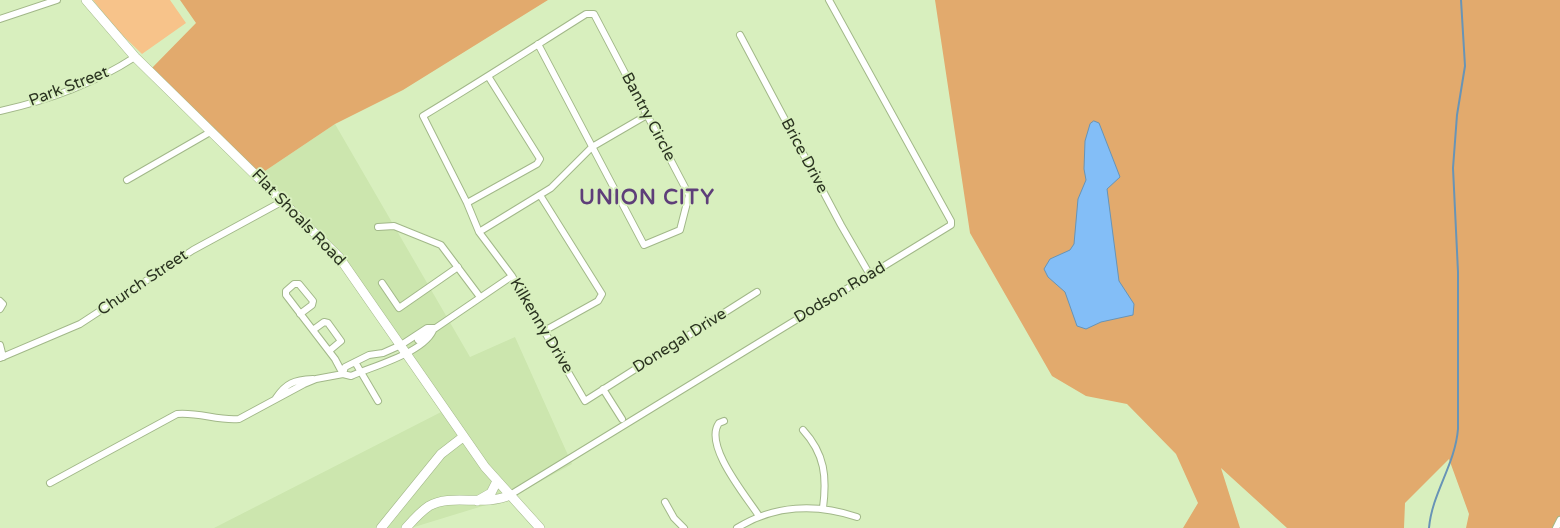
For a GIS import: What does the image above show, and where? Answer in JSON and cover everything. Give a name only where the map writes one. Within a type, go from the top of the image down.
[{"type":"street","points":[[0,19],[57,0]]},
{"type":"street","name":"Flat Shoals Road","points":[[86,0],[135,57],[339,257],[463,436],[498,481],[540,528]]},
{"type":"street","name":"Dodson Road","points":[[510,495],[949,228],[952,221],[829,0]]},
{"type":"street","name":"Bantry Circle","points":[[586,14],[594,14],[689,195],[680,230],[644,246],[538,44],[586,14]]},
{"type":"street","name":"Brice Drive","points":[[740,35],[841,225],[870,275]]},
{"type":"street","points":[[467,203],[537,164],[540,159],[488,76],[538,44]]},
{"type":"street","name":"Park Street","points":[[0,111],[73,88],[104,75],[135,57]]},
{"type":"street","name":"Kilkenny Drive","points":[[488,76],[423,116],[467,203],[479,232],[512,276],[585,401],[603,390]]},
{"type":"street","points":[[479,232],[540,195],[562,179],[592,147],[647,115]]},
{"type":"street","points":[[127,180],[212,131]]},
{"type":"street","points":[[540,195],[602,294],[598,301],[544,331]]},
{"type":"street","name":"Church Street","points":[[1,357],[80,324],[185,255],[283,201]]},
{"type":"street","points":[[378,227],[394,226],[441,245],[480,297]]},
{"type":"street","points":[[382,284],[399,308],[458,267]]},
{"type":"street","points":[[50,484],[177,414],[189,413],[239,420],[316,379],[343,374],[351,376],[373,365],[394,361],[407,354],[427,328],[434,328],[512,276]]},
{"type":"street","points":[[300,314],[312,305],[313,301],[299,284],[294,284],[286,291],[286,295],[300,314],[329,351],[343,374]]},
{"type":"street","name":"Donegal Drive","points":[[603,390],[757,292]]},
{"type":"street","points":[[0,301],[3,304],[0,309]]},
{"type":"street","points":[[313,330],[324,322],[328,323],[341,341],[329,351]]},
{"type":"street","points":[[343,374],[345,367],[368,355],[383,353],[417,340]]},
{"type":"street","points":[[0,346],[1,357]]},
{"type":"street","points":[[355,362],[378,401]]},
{"type":"street","points":[[603,390],[622,419]]},
{"type":"street","points":[[724,421],[718,423],[716,427],[717,449],[759,516]]},
{"type":"street","points":[[803,430],[816,446],[824,465],[826,485],[823,508]]},
{"type":"street","points":[[381,528],[441,454],[463,436]]},
{"type":"street","points":[[475,502],[490,493],[498,481]]},
{"type":"street","points":[[406,528],[420,513],[438,502],[493,501],[510,495]]},
{"type":"street","points":[[666,502],[674,518],[684,528]]},
{"type":"street","points":[[737,528],[759,516],[788,508],[823,508],[857,517]]},
{"type":"street","points":[[1556,528],[1560,520]]},
{"type":"shaded area","points":[[93,0],[170,0],[186,23],[142,54],[115,28]]},
{"type":"shaded area","points":[[180,0],[548,0],[403,90],[335,124],[259,175],[149,71],[196,23]]},
{"type":"shaded area","points":[[935,0],[1560,0],[1560,528],[1466,528],[1469,514],[1449,459],[1405,503],[1404,528],[1287,528],[1221,468],[1240,528],[1183,528],[1198,503],[1176,454],[1127,404],[1086,396],[1052,376],[970,233]]},
{"type":"shaded area","points":[[335,124],[470,357],[515,337],[572,464],[512,497],[411,528],[214,528],[447,409],[340,256],[259,175]]},
{"type":"water","points":[[1094,121],[1099,123],[1120,177],[1107,189],[1119,281],[1134,304],[1133,315],[1101,322],[1086,329],[1077,326],[1065,292],[1048,277],[1044,269],[1050,259],[1070,250],[1074,244],[1078,199],[1086,180],[1084,169],[1085,141],[1090,124]]},
{"type":"waterway","points":[[1429,528],[1434,503],[1453,455],[1458,429],[1458,272],[1453,168],[1457,115],[1465,66],[1461,0]]},
{"type":"district","name":"UNION CITY","points":[[647,198]]}]
